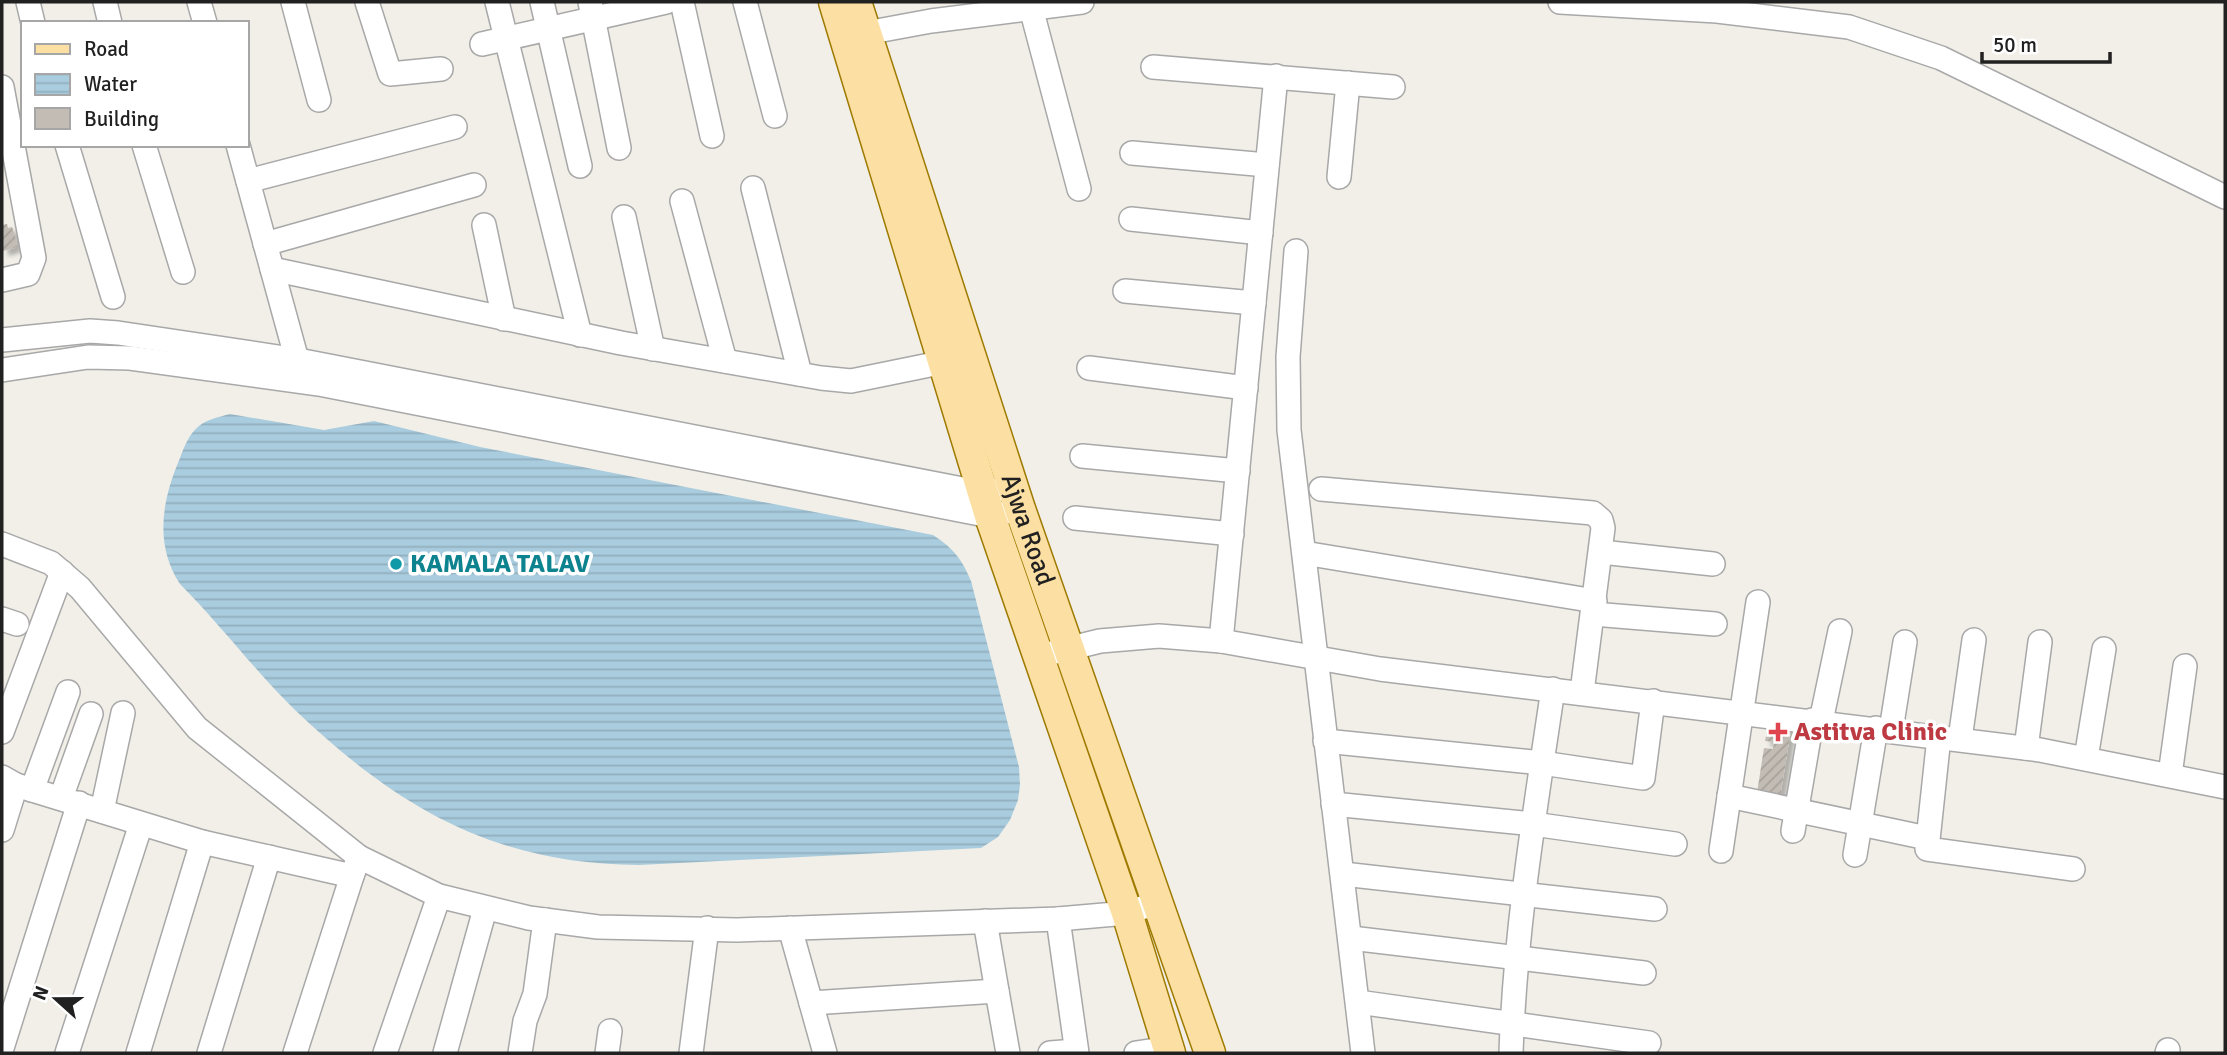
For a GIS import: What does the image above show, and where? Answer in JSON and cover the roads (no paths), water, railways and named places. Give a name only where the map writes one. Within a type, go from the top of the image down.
[{"type":"main road","name":"Ajwa Road","points":[[834,2],[957,360],[1016,498],[1210,1053]]},
{"type":"main road","name":"Ajwa Road","points":[[856,2],[957,360],[987,505],[1127,913],[1170,1051]]},
{"type":"street","points":[[28,2],[33,21]]},
{"type":"street","points":[[105,2],[110,21]]},
{"type":"street","points":[[199,2],[204,21]]},
{"type":"street","points":[[293,2],[319,100]]},
{"type":"street","points":[[367,2],[390,74],[441,69]]},
{"type":"street","points":[[497,2],[580,335]]},
{"type":"street","points":[[542,2],[580,166]]},
{"type":"street","points":[[482,44],[548,30],[592,10],[666,2]]},
{"type":"street","points":[[682,2],[712,136]]},
{"type":"street","points":[[745,2],[775,116]]},
{"type":"street","points":[[866,33],[931,20],[1082,2]]},
{"type":"street","points":[[1560,2],[1788,10],[1849,27],[1941,58],[2225,197]]},
{"type":"street","points":[[1031,8],[1079,189]]},
{"type":"street","points":[[592,10],[619,148]]},
{"type":"street","points":[[1153,67],[1394,87]]},
{"type":"street","points":[[1222,641],[1276,76]]},
{"type":"street","points":[[1339,177],[1348,83]]},
{"type":"street","points":[[2,87],[34,258],[28,274],[2,280]]},
{"type":"street","points":[[248,181],[455,127]]},
{"type":"street","points":[[68,147],[113,297]]},
{"type":"street","points":[[145,147],[183,272]]},
{"type":"street","points":[[239,147],[299,371]]},
{"type":"street","points":[[1132,153],[1267,165]]},
{"type":"street","points":[[265,244],[474,186]]},
{"type":"street","points":[[753,188],[800,374]]},
{"type":"street","points":[[682,201],[725,361]]},
{"type":"street","points":[[624,217],[653,349]]},
{"type":"street","points":[[1131,219],[1261,233]]},
{"type":"street","points":[[484,225],[504,319]]},
{"type":"street","points":[[1296,251],[1288,357],[1289,430],[1314,659],[1351,938],[1363,1053]]},
{"type":"street","points":[[272,269],[580,335],[850,381],[957,360]]},
{"type":"street","points":[[1125,291],[1254,303]]},
{"type":"street","points":[[2,340],[90,331],[118,333],[299,371],[987,505],[1016,498]]},
{"type":"street","points":[[2,370],[88,357],[299,371]]},
{"type":"street","points":[[1089,368],[1246,388]]},
{"type":"street","points":[[1082,456],[1238,471]]},
{"type":"street","points":[[1321,489],[1592,513],[1601,520],[1603,528],[1582,692]]},
{"type":"street","points":[[1075,519],[1232,534]]},
{"type":"street","points":[[2,544],[51,563],[80,588],[197,728],[356,867]]},
{"type":"street","points":[[1601,552],[1713,564]]},
{"type":"street","points":[[1304,553],[1594,608],[1715,624]]},
{"type":"street","points":[[2,732],[62,572]]},
{"type":"street","points":[[1721,850],[1758,602]]},
{"type":"street","points":[[1795,820],[1816,720],[1840,631]]},
{"type":"street","points":[[1039,657],[1100,641],[1158,636],[1222,641],[1314,659],[2026,748],[2225,787]]},
{"type":"street","points":[[1974,640],[1926,846],[1930,851],[2073,869]]},
{"type":"street","points":[[1855,855],[1860,824],[1905,642]]},
{"type":"street","points":[[2026,748],[2040,642]]},
{"type":"street","points":[[2086,758],[2104,649]]},
{"type":"street","points":[[2170,775],[2185,666]]},
{"type":"street","points":[[1510,1053],[1523,894],[1553,689]]},
{"type":"street","points":[[2,830],[17,784],[68,692]]},
{"type":"street","points":[[1325,741],[1542,763],[1643,778],[1653,701]]},
{"type":"street","points":[[102,811],[123,713]]},
{"type":"street","points":[[13,1053],[2,1049],[91,714]]},
{"type":"street","points":[[17,784],[202,842],[269,857],[356,867],[485,909],[598,927],[790,928],[1058,919],[1127,913],[1156,903]]},
{"type":"street","points":[[1729,796],[1795,820],[1860,824],[1927,838]]},
{"type":"street","points":[[1333,804],[1533,824],[1675,845]]},
{"type":"street","points":[[67,1053],[141,824]]},
{"type":"street","points":[[138,1053],[202,842]]},
{"type":"street","points":[[209,1053],[269,857]]},
{"type":"street","points":[[295,1053],[356,867]]},
{"type":"street","points":[[1343,874],[1655,909]]},
{"type":"street","points":[[385,1053],[439,896]]},
{"type":"street","points":[[445,1053],[485,909]]},
{"type":"street","points":[[1050,1053],[1077,1052],[1058,919]]},
{"type":"street","points":[[520,1053],[525,1021],[535,994],[545,920]]},
{"type":"street","points":[[985,921],[1008,1053]]},
{"type":"street","points":[[691,1053],[707,928]]},
{"type":"street","points":[[790,928],[825,1053]]},
{"type":"street","points":[[1351,938],[1644,974]]},
{"type":"street","points":[[811,1003],[997,991]]},
{"type":"street","points":[[1358,1002],[1512,1021],[1650,1043]]},
{"type":"street","points":[[1136,1053],[1170,1051]]},
{"type":"water","points":[[230,414],[324,430],[374,421],[480,447],[933,535],[956,555],[971,581],[1019,767],[1018,800],[1010,820],[998,837],[981,848],[639,865],[587,862],[539,854],[494,841],[451,824],[411,802],[333,745],[265,679],[180,584],[166,553],[164,538],[165,506],[169,490],[185,445],[195,429],[210,420]]},
{"type":"place","name":"KAMALA TALAV","points":[[396,564]]},
{"type":"place","name":"Astitva Clinic","points":[[1778,732]]}]
